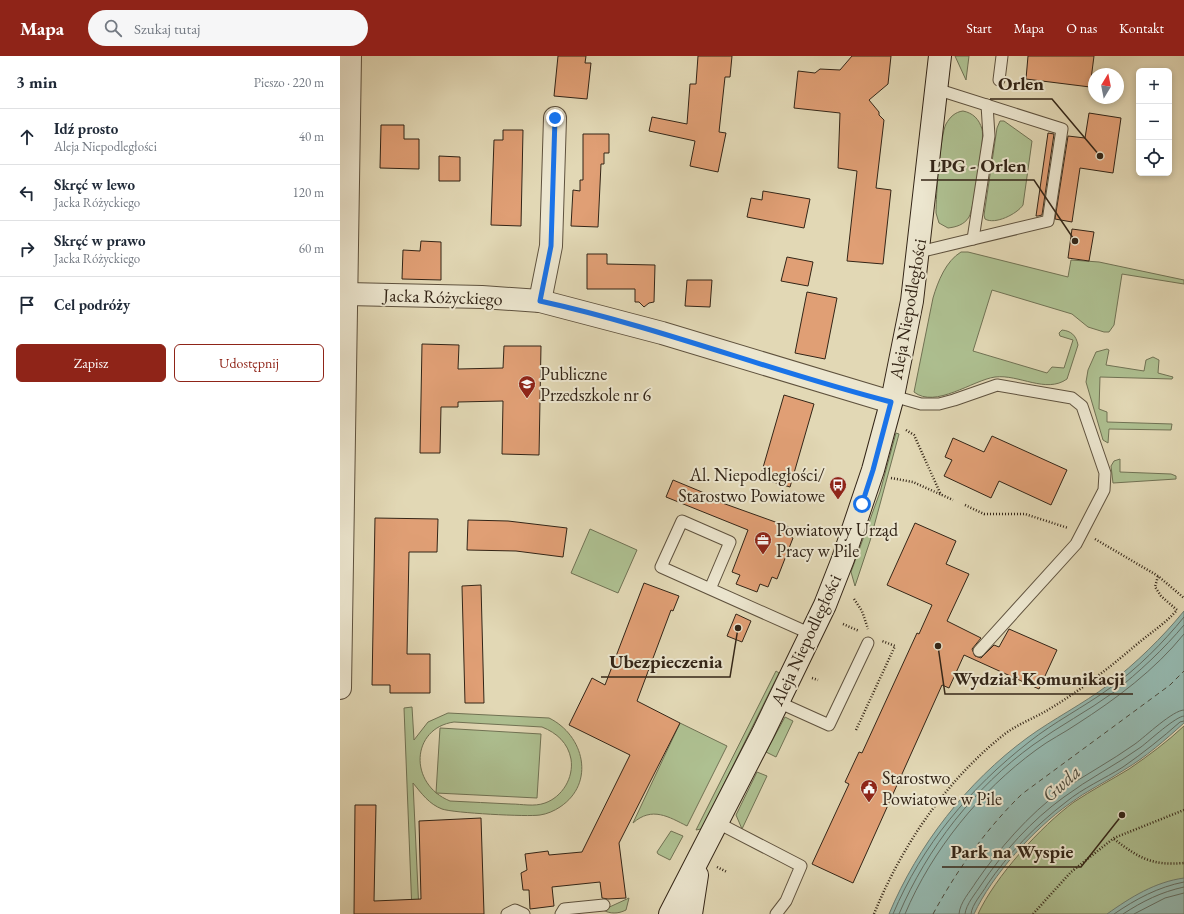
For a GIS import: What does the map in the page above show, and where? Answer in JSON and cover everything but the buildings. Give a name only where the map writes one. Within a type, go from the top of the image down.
[{"type":"street","points":[[340,688],[344,304],[350,56]]},
{"type":"street","name":"Aleja Niepodległości","points":[[670,914],[718,823],[811,634],[843,559],[873,470],[892,399],[912,301],[919,252],[940,56]]},
{"type":"street","points":[[540,301],[551,246],[555,118]]},
{"type":"street","name":"Jacka Różyckiego","points":[[344,304],[482,297],[540,301],[576,309],[892,399]]},
{"type":"street","name":"Aleja Niepodległości","points":[[691,914],[700,858]]},
{"type":"lane","points":[[999,80],[1002,56]]},
{"type":"lane","points":[[919,252],[1048,221],[1062,129],[936,89]]},
{"type":"lane","points":[[973,239],[989,136],[987,105]]},
{"type":"lane","points":[[892,399],[921,404],[939,404],[997,385],[1072,398],[1082,406],[1105,473],[1104,490],[1076,544],[979,651]]},
{"type":"lane","points":[[710,589],[730,542],[682,521],[661,567],[710,589],[811,634]]},
{"type":"lane","points":[[778,702],[829,725],[868,639]]},
{"type":"lane","points":[[718,823],[801,866],[786,901],[776,914]]},
{"type":"lane","points":[[561,914],[564,909],[604,905]]},
{"type":"lane","points":[[507,914],[515,910],[524,914]]},
{"type":"path","points":[[903,429],[914,435],[941,495]]},
{"type":"path","points":[[891,478],[913,482],[953,500]]},
{"type":"path","points":[[874,914],[903,855],[930,812],[970,766],[1007,733],[1051,708],[1089,683],[1165,623],[1177,610],[1161,596],[1155,587],[1158,576]]},
{"type":"path","points":[[1169,585],[1184,598]]},
{"type":"path","points":[[854,599],[862,611],[868,639]]},
{"type":"path","points":[[1033,914],[1071,872],[1114,838],[1184,810]]},
{"type":"path","points":[[1114,838],[1147,861],[1165,865],[1184,863]]},
{"type":"green space","points":[[955,56],[969,56],[966,80]]},
{"type":"green space","points":[[963,111],[973,115],[981,125],[983,135],[981,158],[974,201],[969,217],[960,225],[948,228],[939,223],[936,213],[940,153],[946,124],[953,115]]},
{"type":"green space","points":[[1000,121],[1004,121],[1032,141],[1023,205],[1016,212],[1006,218],[994,221],[985,219],[984,215],[997,128]]},
{"type":"green space","points":[[961,252],[968,252],[1068,277],[1071,260],[1099,262],[1184,280],[1184,284],[1122,274],[1114,325],[1109,332],[1088,327],[1072,314],[992,290],[973,351],[1047,373],[1052,367],[1064,368],[1073,340],[1060,336],[1059,333],[1062,330],[1068,331],[1073,334],[1078,345],[1067,379],[1050,385],[1013,378],[995,377],[986,379],[943,396],[923,396],[914,392],[933,298],[940,278],[947,266]]},
{"type":"green space","points":[[1107,349],[1109,350],[1106,365],[1144,371],[1146,360],[1153,357],[1159,360],[1158,373],[1173,377],[1172,379],[1100,377],[1099,409],[1107,412],[1107,422],[1172,424],[1171,430],[1109,429],[1108,443],[1103,440],[1086,382],[1088,370],[1096,352]]},
{"type":"green space","points":[[896,433],[899,434],[870,541],[855,586],[851,572],[880,492]]},
{"type":"green space","points":[[1120,459],[1120,472],[1171,474],[1176,476],[1176,479],[1113,483],[1111,466],[1114,461]]},
{"type":"green space","points":[[590,529],[637,550],[618,593],[571,573]]},
{"type":"green space","points":[[776,671],[779,673],[707,818],[701,829],[696,830]]},
{"type":"green space","points":[[412,707],[414,740],[428,722],[448,713],[549,718],[561,726],[571,736],[577,747],[581,760],[582,773],[578,785],[571,797],[560,807],[540,815],[491,814],[442,809],[429,801],[413,783],[419,912],[412,912],[404,708]],"holes":[[[454,722],[542,727],[561,739],[570,753],[571,759],[571,773],[566,786],[557,796],[545,803],[528,805],[450,801],[436,793],[427,782],[421,770],[420,757],[423,745],[429,734],[440,726]]]},
{"type":"green space","points":[[785,717],[793,721],[776,757],[766,752]]},
{"type":"green space","points":[[680,723],[727,746],[687,826],[674,819],[654,814],[640,818],[633,823]]},
{"type":"green space","points":[[1184,726],[1184,914],[978,914],[1007,869],[1047,824],[1074,802],[1143,759]]},
{"type":"green space","points":[[440,728],[541,734],[537,798],[436,793]]},
{"type":"green space","points":[[757,772],[767,776],[742,829],[736,815]]},
{"type":"green space","points":[[671,831],[683,836],[670,860],[657,852]]},
{"type":"green space","points":[[629,898],[626,910],[614,913],[603,910]]},
{"type":"water","name":"Gwda","points":[[1184,611],[1184,723],[1140,760],[1076,799],[1042,826],[1003,869],[982,899],[974,914],[889,914],[914,864],[930,840],[946,817],[984,774],[1027,738],[1098,692],[1118,677],[1158,640]]},
{"type":"water","points":[[1184,878],[1184,914],[1107,914],[1144,891],[1163,883]]},
{"type":"ferry route","points":[[933,914],[962,866],[984,836],[1022,794],[1170,685],[1184,671]]},
{"type":"place","name":"Orlen","points":[[1100,156]]},
{"type":"place","name":"LPG - Orlen","points":[[1075,241]]},
{"type":"place","name":"Publiczne Przedszkole nr 6","points":[[527,399]]},
{"type":"place","name":"Al. Niepodległości/ Starostwo Powiatowe","points":[[838,500]]},
{"type":"place","name":"Powiatowy Urząd Pracy w Pile","points":[[763,555]]},
{"type":"place","name":"Ubezpieczenia","points":[[738,628]]},
{"type":"place","name":"Wydział Komunikacji","points":[[938,646]]},
{"type":"place","name":"Starostwo Powiatowe w Pile","points":[[869,803]]},
{"type":"place","name":"Park na Wyspie","points":[[1122,815]]},
{"type":"route","points":[[555,118],[551,246],[540,301],[576,309],[662,333],[869,397],[891,402],[873,470],[862,504]]}]
